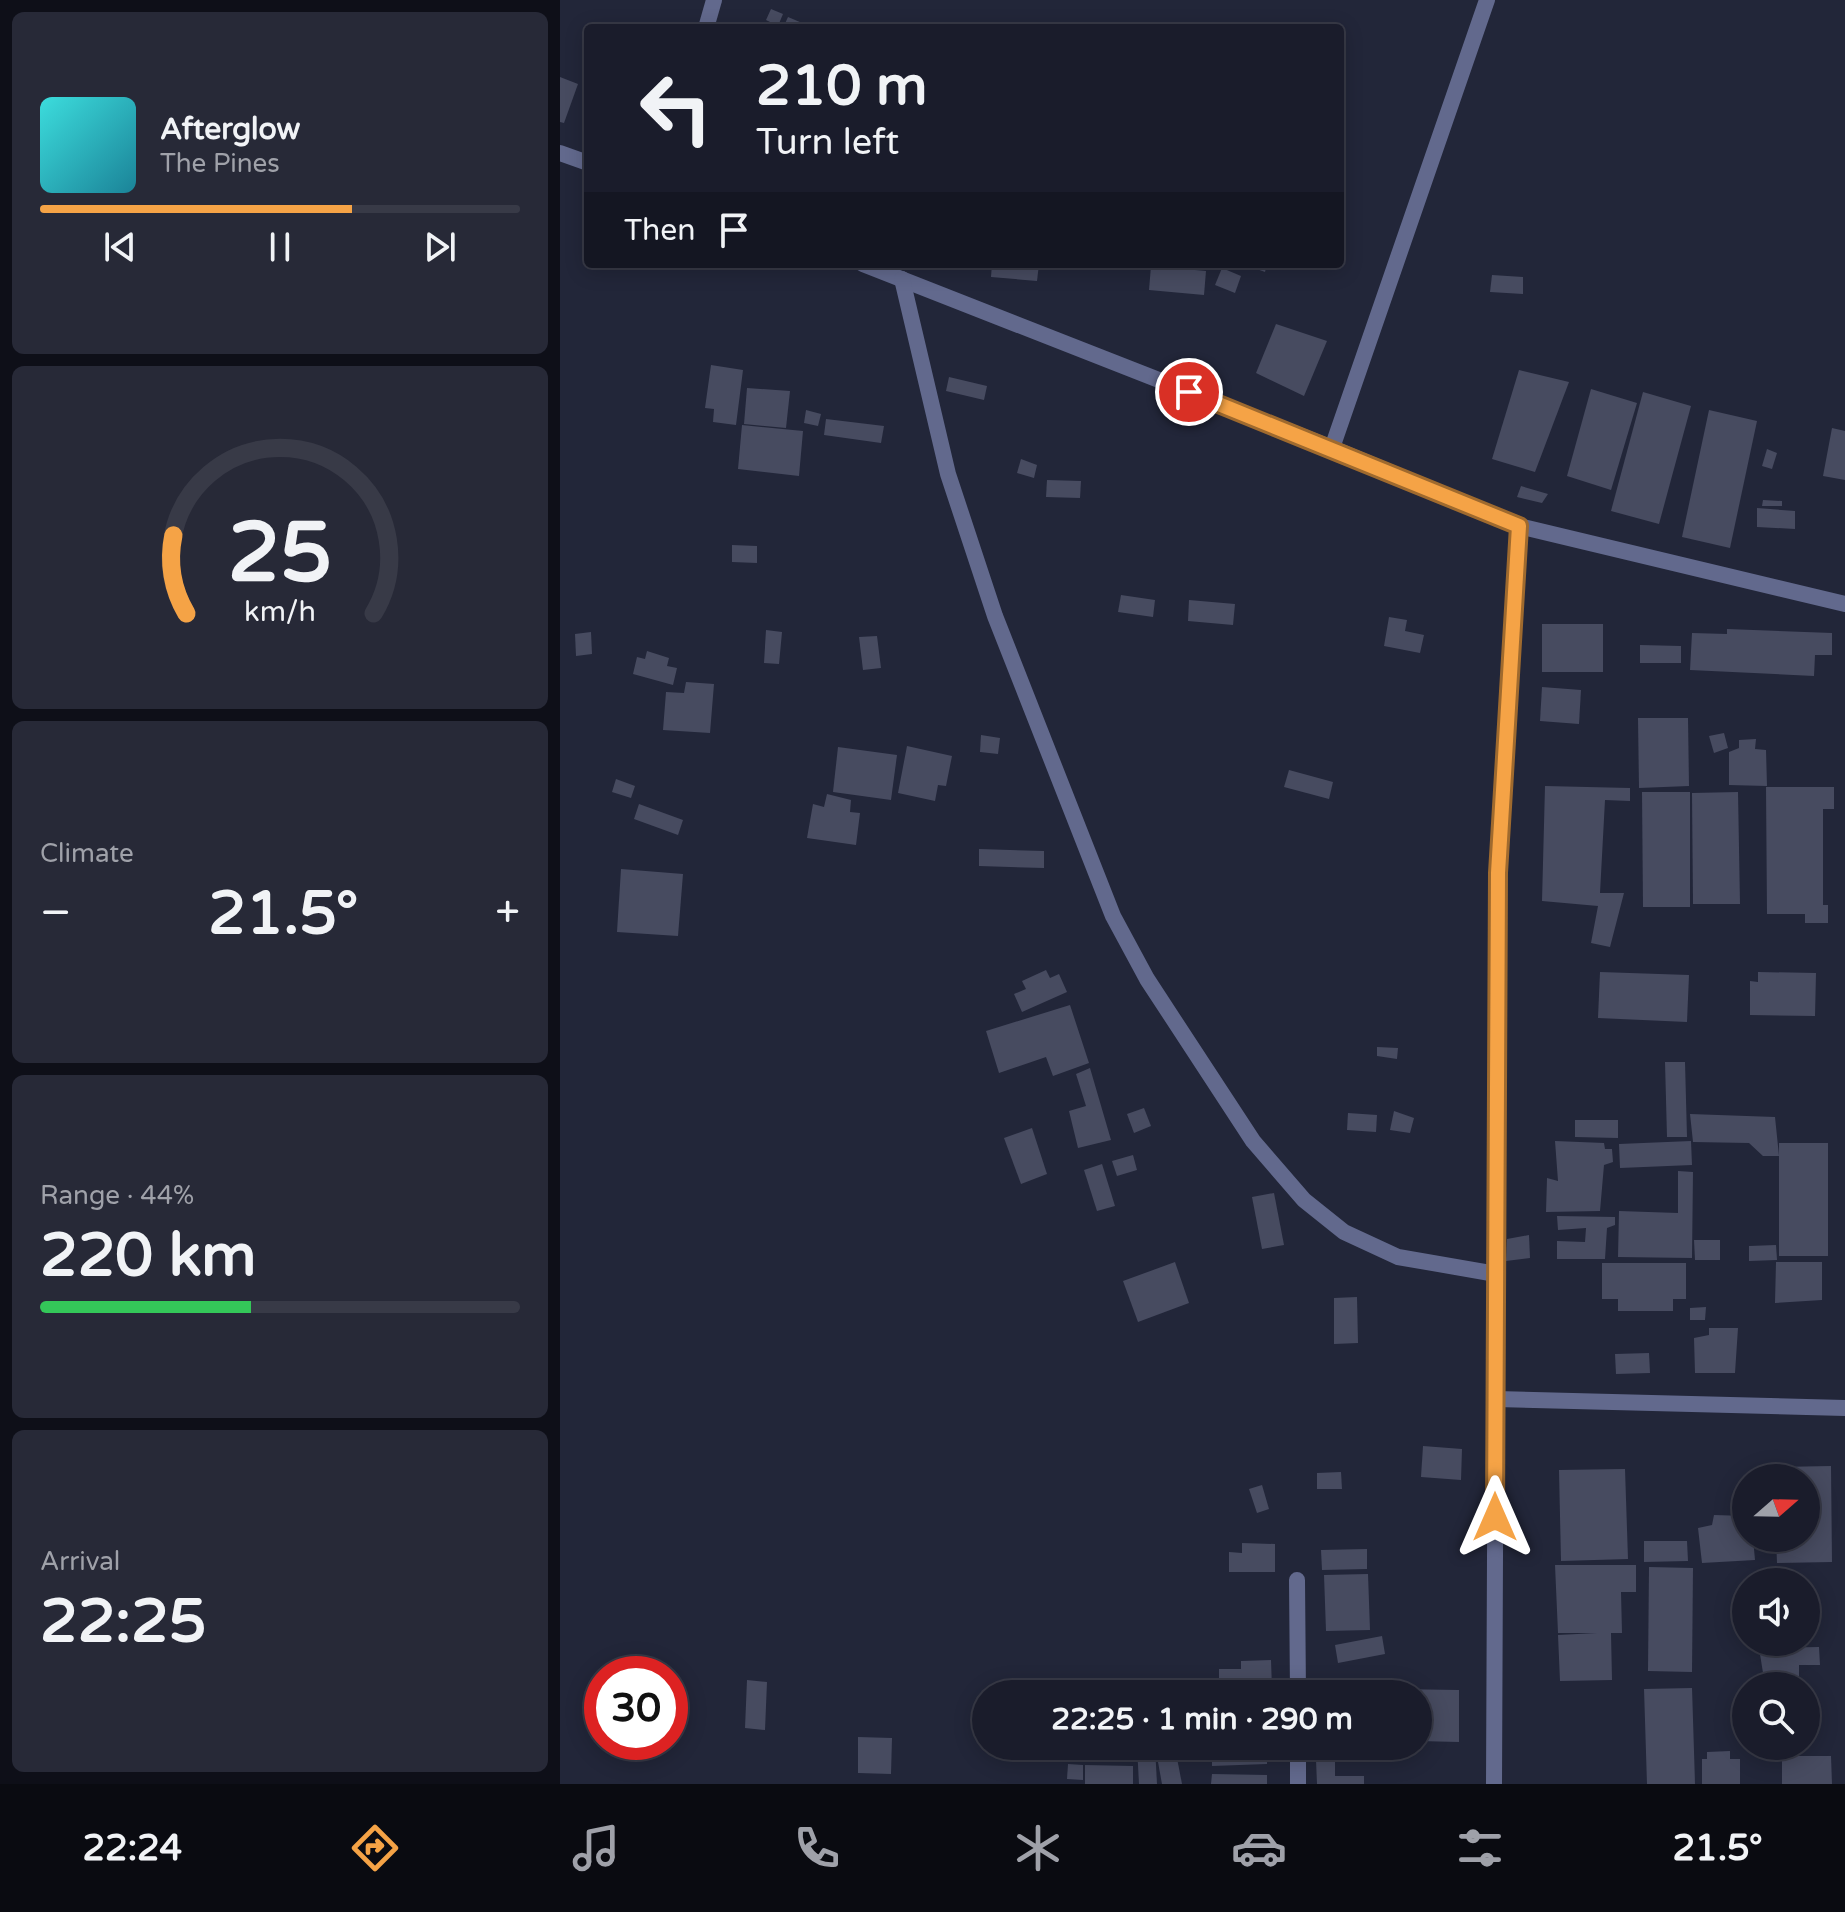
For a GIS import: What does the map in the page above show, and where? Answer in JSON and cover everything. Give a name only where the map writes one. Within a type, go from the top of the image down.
[{"type":"street","points":[[707,24],[714,0]]},
{"type":"street","points":[[1332,448],[1487,0]]},
{"type":"street","points":[[560,153],[584,162]]},
{"type":"street","points":[[873,268],[1332,448],[1519,526],[1845,604]]},
{"type":"street","points":[[902,279],[948,474],[995,616],[1113,916],[1147,979],[1253,1141],[1304,1200],[1344,1232],[1398,1257],[1496,1274]]},
{"type":"street","points":[[1494,1784],[1498,873],[1519,526]]},
{"type":"street","points":[[1496,1399],[1845,1408]]},
{"type":"street","points":[[1297,1580],[1298,1680]]},
{"type":"street","points":[[1298,1760],[1298,1784]]},
{"type":"building","points":[[771,9],[783,14],[779,24],[766,20]]},
{"type":"building","points":[[788,17],[805,24],[785,24]]},
{"type":"building","points":[[560,77],[578,84],[564,123],[560,122]]},
{"type":"building","points":[[992,268],[1039,268],[1037,281],[991,277]]},
{"type":"building","points":[[1151,268],[1206,271],[1204,295],[1149,290]]},
{"type":"building","points":[[1222,268],[1241,276],[1235,293],[1215,285]]},
{"type":"building","points":[[1492,275],[1523,277],[1523,294],[1490,292]]},
{"type":"building","points":[[1276,324],[1327,341],[1304,396],[1256,373]]},
{"type":"building","points":[[711,365],[743,370],[736,425],[713,422],[714,409],[705,408]]},
{"type":"building","points":[[1519,370],[1569,382],[1535,472],[1492,459]]},
{"type":"building","points":[[949,377],[987,386],[984,400],[946,391]]},
{"type":"building","points":[[747,388],[790,391],[786,428],[744,424]]},
{"type":"building","points":[[1591,389],[1637,403],[1611,490],[1567,476]]},
{"type":"building","points":[[1643,392],[1691,406],[1659,524],[1611,511]]},
{"type":"building","points":[[806,410],[821,414],[818,426],[804,423]]},
{"type":"building","points":[[1709,410],[1757,421],[1730,548],[1682,537]]},
{"type":"building","points":[[826,419],[884,426],[881,443],[824,435]]},
{"type":"building","points":[[742,425],[803,431],[799,476],[738,469]]},
{"type":"building","points":[[1832,428],[1845,431],[1845,480],[1823,476]]},
{"type":"building","points":[[1767,449],[1777,453],[1772,469],[1762,466]]},
{"type":"building","points":[[1021,459],[1037,465],[1034,478],[1017,473]]},
{"type":"building","points":[[1047,480],[1081,481],[1080,498],[1046,497]]},
{"type":"building","points":[[1521,486],[1548,494],[1542,503],[1517,497]]},
{"type":"building","points":[[1763,500],[1782,501],[1782,506],[1762,506]]},
{"type":"building","points":[[1757,508],[1795,511],[1795,529],[1757,527]]},
{"type":"building","points":[[732,545],[757,546],[757,563],[732,562]]},
{"type":"building","points":[[1121,595],[1155,600],[1153,617],[1118,612]]},
{"type":"building","points":[[1189,600],[1235,604],[1233,625],[1188,621]]},
{"type":"building","points":[[1389,617],[1407,620],[1405,631],[1424,635],[1420,653],[1384,646]]},
{"type":"building","points":[[1542,624],[1603,624],[1603,672],[1542,672]]},
{"type":"building","points":[[1727,629],[1832,633],[1832,655],[1815,655],[1814,676],[1690,670],[1692,633],[1727,634]]},
{"type":"building","points":[[766,630],[782,632],[779,664],[764,663]]},
{"type":"building","points":[[591,632],[592,654],[576,656],[575,634]]},
{"type":"building","points":[[877,636],[881,668],[863,670],[859,637]]},
{"type":"building","points":[[1640,645],[1681,646],[1681,663],[1640,663]]},
{"type":"building","points":[[647,651],[669,658],[667,666],[677,668],[673,685],[633,674],[637,657],[645,659]]},
{"type":"building","points":[[686,682],[714,684],[710,733],[663,730],[666,692],[684,693]]},
{"type":"building","points":[[1542,687],[1581,690],[1579,724],[1540,721]]},
{"type":"building","points":[[1638,718],[1688,718],[1689,786],[1639,788]]},
{"type":"building","points":[[1724,733],[1728,748],[1714,753],[1709,736]]},
{"type":"building","points":[[981,735],[1000,738],[998,754],[980,752]]},
{"type":"building","points":[[1756,739],[1755,749],[1766,750],[1767,786],[1729,785],[1729,752],[1739,748],[1739,740]]},
{"type":"building","points":[[907,746],[952,756],[946,786],[938,785],[935,801],[898,793]]},
{"type":"building","points":[[838,747],[897,755],[891,800],[833,792]]},
{"type":"building","points":[[1289,770],[1333,782],[1329,799],[1284,787]]},
{"type":"building","points":[[616,779],[635,786],[631,798],[612,792]]},
{"type":"building","points":[[1545,786],[1630,788],[1630,801],[1605,800],[1600,893],[1624,893],[1610,947],[1591,943],[1598,906],[1542,901]]},
{"type":"building","points":[[1766,787],[1834,787],[1834,809],[1823,809],[1823,905],[1828,905],[1828,923],[1805,923],[1805,914],[1767,914]]},
{"type":"building","points":[[1642,792],[1690,792],[1690,907],[1643,907]]},
{"type":"building","points":[[1738,792],[1740,904],[1693,904],[1692,793]]},
{"type":"building","points":[[827,794],[851,800],[850,812],[860,813],[856,845],[807,838],[813,804],[824,807]]},
{"type":"building","points":[[639,804],[683,820],[678,835],[634,819]]},
{"type":"building","points":[[979,849],[1044,851],[1044,868],[979,866]]},
{"type":"building","points":[[621,869],[683,874],[678,936],[617,932]]},
{"type":"building","points":[[1046,970],[1050,978],[1059,974],[1067,992],[1022,1012],[1014,994],[1026,989],[1022,981]]},
{"type":"building","points":[[1600,972],[1689,975],[1687,1022],[1598,1018]]},
{"type":"building","points":[[1758,972],[1816,973],[1815,1016],[1750,1015],[1750,981],[1758,982]]},
{"type":"building","points":[[1070,1005],[1089,1063],[1053,1076],[1046,1057],[999,1073],[986,1031]]},
{"type":"building","points":[[1377,1047],[1398,1048],[1397,1059],[1377,1056]]},
{"type":"building","points":[[1665,1062],[1685,1062],[1687,1137],[1667,1137]]},
{"type":"building","points":[[1090,1068],[1111,1140],[1078,1148],[1069,1111],[1086,1106],[1076,1074]]},
{"type":"building","points":[[1144,1108],[1151,1126],[1134,1133],[1127,1114]]},
{"type":"building","points":[[1394,1111],[1414,1118],[1410,1133],[1390,1130]]},
{"type":"building","points":[[1348,1113],[1377,1115],[1376,1132],[1347,1130]]},
{"type":"building","points":[[1690,1114],[1775,1117],[1779,1156],[1763,1156],[1749,1143],[1693,1142]]},
{"type":"building","points":[[1575,1120],[1618,1120],[1618,1138],[1575,1137]]},
{"type":"building","points":[[1032,1128],[1047,1174],[1021,1184],[1004,1138]]},
{"type":"building","points":[[1555,1141],[1604,1143],[1605,1149],[1612,1149],[1613,1162],[1604,1165],[1600,1211],[1546,1212],[1547,1178],[1558,1181]]},
{"type":"building","points":[[1691,1141],[1692,1165],[1620,1168],[1619,1144]]},
{"type":"building","points":[[1779,1143],[1828,1143],[1828,1256],[1779,1256]]},
{"type":"building","points":[[1133,1155],[1137,1170],[1117,1176],[1112,1161]]},
{"type":"building","points":[[1102,1164],[1115,1206],[1097,1211],[1084,1170]]},
{"type":"building","points":[[1678,1171],[1693,1172],[1692,1258],[1618,1257],[1619,1211],[1678,1213]]},
{"type":"building","points":[[1274,1193],[1284,1245],[1262,1249],[1252,1197]]},
{"type":"building","points":[[1557,1216],[1615,1217],[1615,1225],[1607,1228],[1605,1259],[1557,1259],[1557,1241],[1585,1242],[1586,1228],[1558,1230]]},
{"type":"building","points":[[1529,1235],[1530,1258],[1506,1261],[1507,1239]]},
{"type":"building","points":[[1694,1240],[1720,1240],[1720,1260],[1695,1260]]},
{"type":"building","points":[[1776,1245],[1777,1260],[1749,1261],[1749,1246]]},
{"type":"building","points":[[1175,1262],[1189,1303],[1138,1322],[1123,1281]]},
{"type":"building","points":[[1776,1262],[1822,1262],[1822,1300],[1775,1303]]},
{"type":"building","points":[[1602,1263],[1686,1263],[1686,1299],[1673,1299],[1673,1311],[1618,1311],[1618,1299],[1602,1299]]},
{"type":"building","points":[[1357,1297],[1358,1343],[1334,1344],[1334,1298]]},
{"type":"building","points":[[1706,1307],[1705,1320],[1690,1320],[1690,1308]]},
{"type":"building","points":[[1709,1328],[1738,1328],[1735,1373],[1695,1373],[1694,1338],[1709,1335]]},
{"type":"building","points":[[1649,1353],[1650,1373],[1616,1374],[1615,1354]]},
{"type":"building","points":[[1423,1446],[1462,1449],[1461,1480],[1421,1477]]},
{"type":"building","points":[[1820,1466],[1831,1466],[1832,1562],[1777,1563],[1777,1552],[1820,1552]]},
{"type":"building","points":[[1625,1469],[1628,1559],[1561,1561],[1559,1470]]},
{"type":"building","points":[[1341,1472],[1342,1489],[1317,1489],[1317,1473]]},
{"type":"building","points":[[1262,1485],[1269,1509],[1257,1513],[1249,1489]]},
{"type":"building","points":[[1714,1515],[1732,1516],[1732,1552],[1754,1552],[1755,1560],[1702,1563],[1698,1528],[1712,1525]]},
{"type":"building","points":[[1644,1541],[1687,1541],[1688,1561],[1644,1562]]},
{"type":"building","points":[[1242,1543],[1275,1544],[1275,1572],[1229,1572],[1229,1552],[1242,1553]]},
{"type":"building","points":[[1367,1549],[1367,1569],[1322,1570],[1321,1550]]},
{"type":"building","points":[[1555,1565],[1636,1565],[1636,1592],[1621,1592],[1622,1633],[1611,1633],[1612,1680],[1560,1681],[1558,1635],[1597,1633],[1558,1633]]},
{"type":"building","points":[[1649,1567],[1693,1568],[1692,1672],[1648,1671]]},
{"type":"building","points":[[1368,1574],[1370,1630],[1326,1631],[1324,1575]]},
{"type":"building","points":[[1382,1636],[1385,1654],[1338,1663],[1335,1645]]},
{"type":"building","points":[[1760,1656],[1820,1656],[1820,1665],[1799,1665],[1799,1672],[1763,1672]]},
{"type":"building","points":[[1271,1660],[1272,1680],[1219,1680],[1219,1669],[1241,1669],[1241,1661]]},
{"type":"building","points":[[747,1680],[767,1682],[765,1730],[745,1728]]},
{"type":"building","points":[[1692,1688],[1695,1784],[1647,1784],[1644,1689]]},
{"type":"building","points":[[1432,1690],[1459,1690],[1459,1742],[1432,1741]]},
{"type":"building","points":[[858,1737],[892,1738],[891,1774],[858,1773]]},
{"type":"building","points":[[1730,1751],[1730,1759],[1740,1760],[1740,1784],[1702,1784],[1702,1759],[1707,1759],[1707,1752]]},
{"type":"building","points":[[1820,1756],[1831,1756],[1832,1784],[1782,1784],[1782,1760],[1820,1760]]},
{"type":"building","points":[[1138,1760],[1156,1760],[1157,1784],[1139,1784]]},
{"type":"building","points":[[1177,1760],[1182,1784],[1162,1784],[1158,1762]]},
{"type":"building","points":[[1212,1760],[1267,1760],[1267,1764],[1212,1766]]},
{"type":"building","points":[[1316,1760],[1335,1760],[1335,1776],[1364,1776],[1364,1784],[1317,1784]]},
{"type":"building","points":[[1068,1764],[1083,1765],[1083,1780],[1067,1779]]},
{"type":"building","points":[[1085,1765],[1133,1766],[1133,1784],[1085,1784]]},
{"type":"building","points":[[1212,1774],[1267,1775],[1267,1784],[1211,1784]]},
{"type":"route","points":[[1189,392],[1519,526],[1498,873],[1495,1517]]}]
